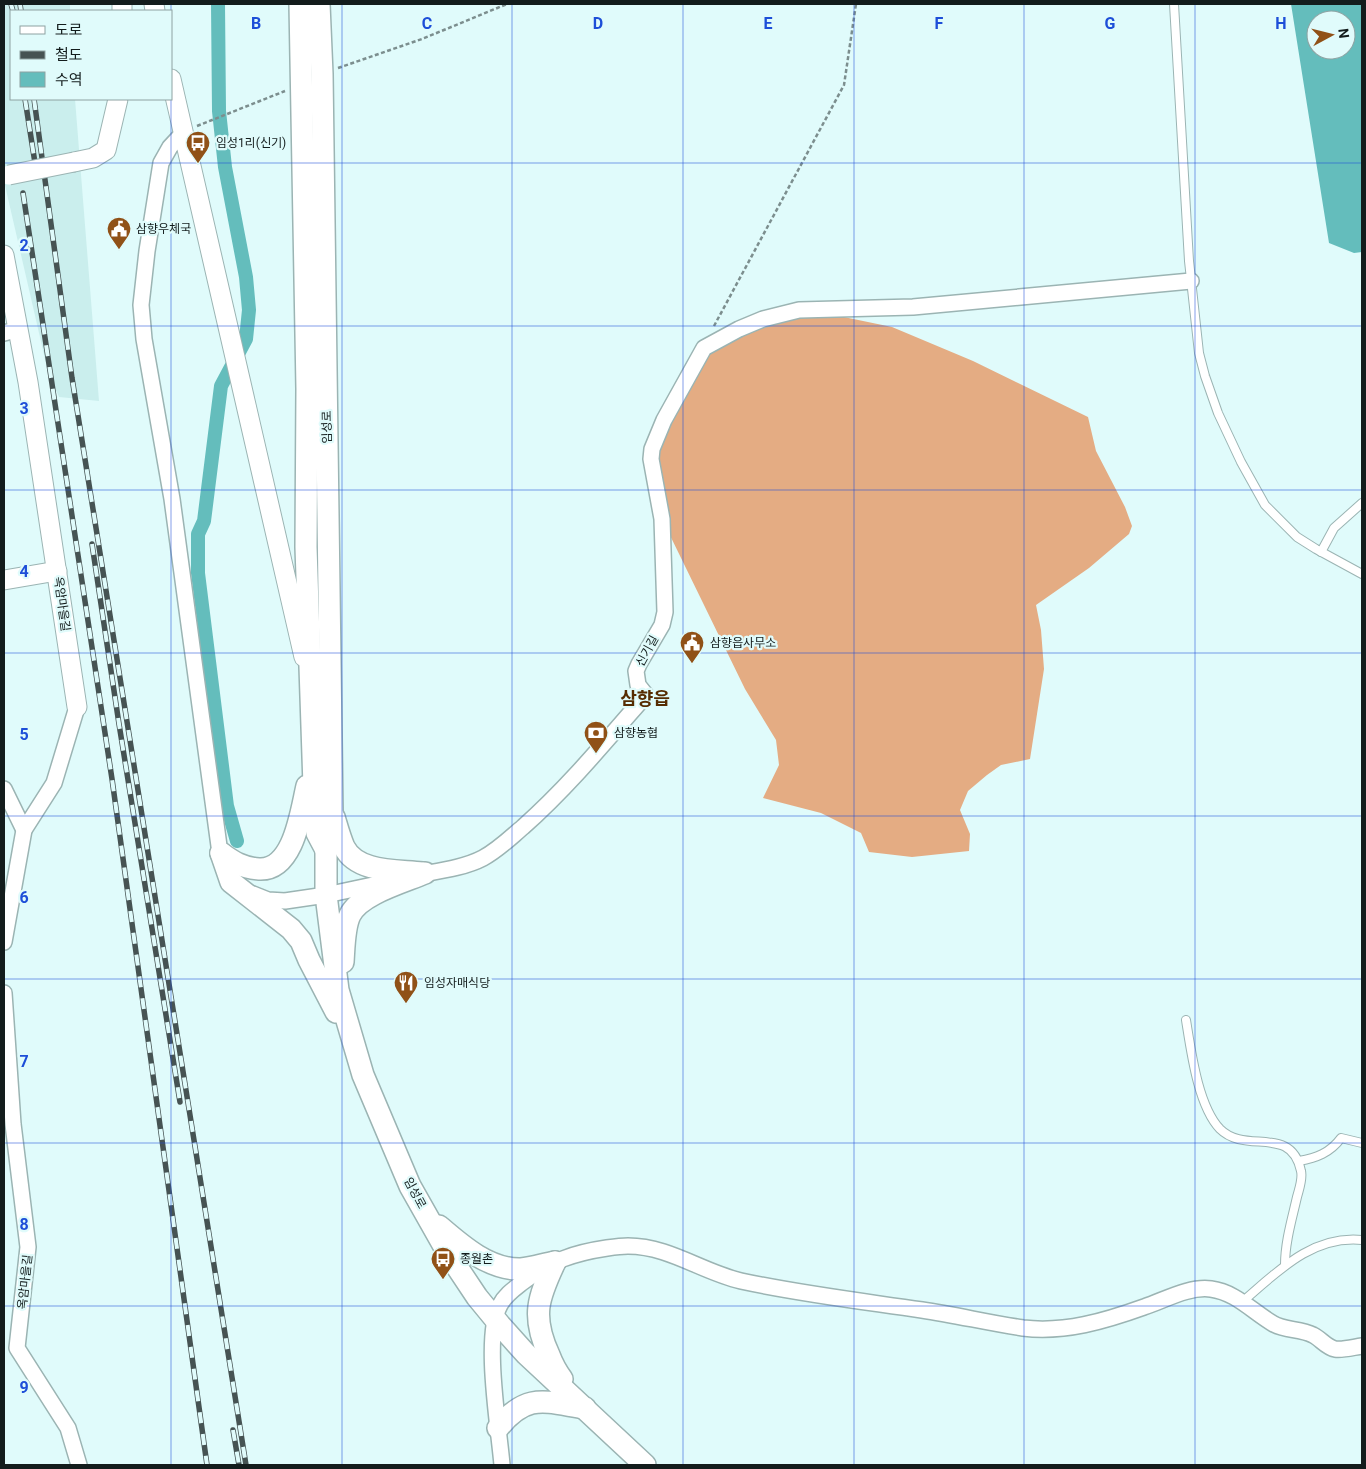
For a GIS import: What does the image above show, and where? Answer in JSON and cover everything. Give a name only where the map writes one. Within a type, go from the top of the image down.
[{"type":"main road","name":"임성로","points":[[300,4],[307,388],[306,547],[317,833],[326,850]]},
{"type":"main road","name":"임성로","points":[[318,4],[322,74],[332,810],[332,831],[326,850],[326,895],[338,990],[363,1075],[382,1124],[410,1186],[449,1255],[477,1297],[526,1354],[645,1465]]},
{"type":"main road","points":[[221,853],[233,862],[246,868],[270,868],[278,863],[286,854],[293,840],[313,762]]},
{"type":"main road","points":[[332,810],[345,848],[356,860],[372,867],[425,874]]},
{"type":"main road","points":[[221,853],[231,882],[291,929],[301,941],[356,1052]]},
{"type":"main road","points":[[340,997],[344,940],[350,915],[359,904],[372,896],[425,874]]},
{"type":"main road","points":[[427,1216],[466,1250],[488,1261],[509,1268],[521,1269],[555,1262]]},
{"type":"main road","points":[[555,1262],[540,1300],[538,1313],[539,1330],[557,1372],[585,1408]]},
{"type":"main road","points":[[498,1428],[509,1415],[530,1402],[539,1401],[585,1408]]},
{"type":"street","name":"임성로","points":[[172,83],[312,695]]},
{"type":"street","points":[[6,176],[93,158],[106,150],[118,100]]},
{"type":"street","points":[[184,132],[170,147],[162,163],[147,251],[141,305],[144,339],[172,499],[221,853]]},
{"type":"street","name":"옥암마을길","points":[[4,255],[12,331],[57,571],[77,708],[54,782],[24,830],[4,942]]},
{"type":"street","points":[[704,348],[750,324],[799,310],[913,307],[1191,281]]},
{"type":"street","name":"신기길","points":[[221,853],[232,873],[254,895],[268,900],[285,901],[326,895],[425,874],[482,859],[497,850],[563,789],[646,695],[638,684],[636,672],[662,625],[665,612],[662,519],[651,459],[652,449],[664,420],[704,348]]},
{"type":"street","points":[[4,580],[57,571]]},
{"type":"street","points":[[4,789],[24,830]]},
{"type":"street","name":"옥암마을길","points":[[4,993],[12,1124],[28,1247],[17,1348],[68,1428],[78,1465]]},
{"type":"street","points":[[502,1465],[493,1375],[495,1319],[500,1304],[510,1292],[555,1262],[592,1250],[640,1246],[669,1253],[715,1274],[801,1293],[942,1313],[1036,1329],[1061,1329],[1088,1324],[1129,1313],[1196,1289],[1217,1290],[1233,1296],[1275,1326],[1310,1333],[1328,1347],[1336,1349],[1362,1346]]},
{"type":"lane","points":[[1174,4],[1191,281],[1200,353],[1205,376],[1218,413],[1240,462],[1265,505],[1297,537],[1362,574]]},
{"type":"lane","points":[[1321,552],[1334,528],[1362,503]]},
{"type":"lane","points":[[1186,1020],[1197,1079],[1212,1119],[1218,1127],[1229,1135],[1244,1140],[1274,1142],[1290,1150],[1299,1161],[1302,1175],[1285,1250],[1285,1265]]},
{"type":"lane","points":[[1299,1161],[1319,1157],[1341,1138],[1362,1143]]},
{"type":"lane","points":[[1242,1302],[1285,1265],[1305,1252],[1322,1245],[1354,1239],[1362,1240]]},
{"type":"path","points":[[322,74],[422,39],[507,4]]},
{"type":"path","points":[[704,348],[844,85],[856,4]]},
{"type":"path","points":[[184,132],[302,82]]},
{"type":"shaded area","points":[[4,4],[70,4],[70,10],[10,10],[10,100],[75,100],[99,401],[59,397],[48,372],[4,181]]},
{"type":"shaded area","points":[[810,310],[892,327],[973,361],[1088,417],[1096,451],[1125,507],[1132,526],[1129,534],[1089,568],[1036,605],[1041,630],[1044,669],[1030,759],[1001,765],[968,791],[960,810],[970,834],[969,851],[912,857],[869,852],[861,833],[821,813],[763,798],[779,765],[776,740],[745,689],[662,519],[652,449],[704,348]]},
{"type":"water","points":[[1291,4],[1362,4],[1362,252],[1354,253],[1329,243]]},
{"type":"waterway","points":[[218,4],[219,111],[225,167],[246,277],[249,310],[246,339],[221,386],[204,521],[198,534],[198,573],[227,806],[237,841]]},
{"type":"railway","points":[[11,4],[13,10]]},
{"type":"railway","points":[[20,4],[21,10]]},
{"type":"railway","points":[[25,100],[35,163]]},
{"type":"railway","points":[[34,100],[72,378],[246,1465]]},
{"type":"railway","points":[[23,193],[112,779],[207,1465]]},
{"type":"railway","points":[[92,544],[180,1102]]},
{"type":"railway","points":[[233,1430],[239,1465]]},
{"type":"place","name":"임성1리(신기)","points":[[198,164]]},
{"type":"place","name":"삼향우체국","points":[[119,250]]},
{"type":"place","name":"삼향읍사무소","points":[[692,664]]},
{"type":"place","name":"삼향농협","points":[[596,754]]},
{"type":"place","name":"임성자매식당","points":[[406,1004]]},
{"type":"place","name":"종월촌","points":[[443,1280]]},
{"type":"district","name":"삼향읍","points":[[645,698]]}]
